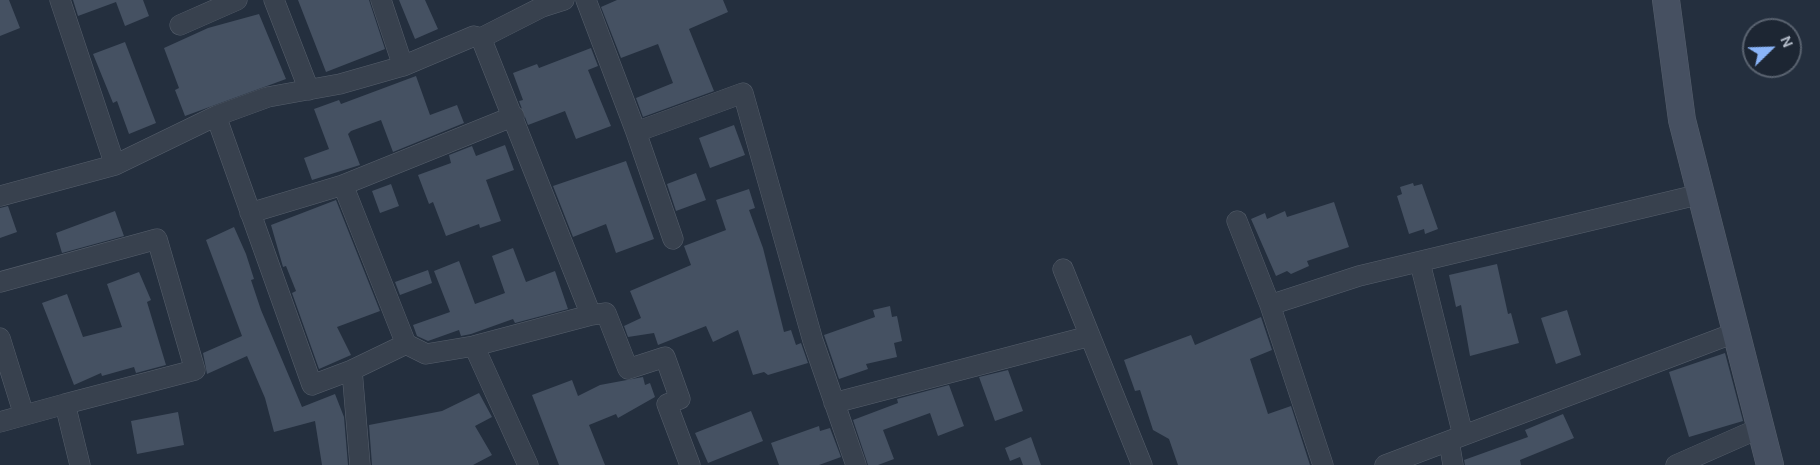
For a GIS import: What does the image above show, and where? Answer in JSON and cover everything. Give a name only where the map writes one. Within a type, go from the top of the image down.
[{"type":"main road","points":[[1666,0],[1682,120],[1770,465]]},
{"type":"street","points":[[60,0],[115,165]]},
{"type":"street","points":[[180,25],[237,0]]},
{"type":"street","points":[[274,0],[309,90]]},
{"type":"street","points":[[381,0],[403,66]]},
{"type":"street","points":[[0,196],[115,165],[216,116],[268,97],[340,84],[403,66],[474,36],[481,38],[542,7],[564,0]]},
{"type":"street","points":[[586,0],[636,132],[673,239]]},
{"type":"street","points":[[481,38],[514,116],[591,315]]},
{"type":"street","points":[[636,132],[743,93],[813,341],[856,465]]},
{"type":"street","points":[[216,116],[312,386],[406,344]]},
{"type":"street","points":[[250,213],[343,184],[514,116]]},
{"type":"street","points":[[343,184],[406,344],[426,354],[474,346],[606,313],[628,369],[664,357],[680,399],[667,404],[690,465]]},
{"type":"street","points":[[1270,305],[1359,276],[1701,194]]},
{"type":"street","points":[[1238,221],[1270,305],[1323,465]]},
{"type":"street","points":[[0,282],[157,239],[195,370],[0,422]]},
{"type":"street","points":[[1420,263],[1456,438],[1453,465]]},
{"type":"street","points":[[1063,269],[1142,465]]},
{"type":"street","points":[[1385,465],[1737,332]]},
{"type":"street","points":[[834,403],[1090,336]]},
{"type":"street","points":[[0,338],[24,415]]},
{"type":"street","points":[[474,346],[528,465]]},
{"type":"street","points":[[352,370],[360,465]]},
{"type":"street","points":[[65,404],[80,465]]},
{"type":"street","points":[[1676,465],[1760,428]]},
{"type":"building","points":[[0,0],[9,0],[20,28],[0,36]]},
{"type":"building","points":[[73,0],[143,0],[149,16],[125,26],[116,2],[78,16]]},
{"type":"building","points":[[298,0],[369,0],[385,49],[326,72]]},
{"type":"building","points":[[399,0],[425,0],[438,29],[415,39]]},
{"type":"building","points":[[617,0],[723,0],[728,12],[689,29],[714,91],[643,117],[636,98],[673,83],[658,44],[621,58],[601,7]]},
{"type":"building","points":[[259,14],[286,79],[185,116],[175,90],[179,88],[164,48],[208,28]]},
{"type":"building","points":[[125,42],[156,123],[129,134],[117,101],[113,103],[93,54]]},
{"type":"building","points":[[591,48],[598,66],[588,70],[611,126],[576,139],[565,111],[528,125],[519,101],[523,100],[513,73],[537,64],[539,68]]},
{"type":"building","points":[[416,76],[430,115],[457,105],[464,123],[393,152],[381,120],[351,131],[348,134],[360,165],[312,180],[304,158],[329,149],[314,109],[339,100],[341,104]]},
{"type":"building","points":[[734,125],[745,155],[710,168],[699,138]]},
{"type":"building","points":[[505,145],[514,170],[486,180],[501,221],[480,228],[479,224],[446,236],[433,202],[429,204],[418,175],[451,163],[449,155],[472,146],[476,156]]},
{"type":"building","points":[[626,161],[654,239],[616,253],[606,224],[573,237],[553,186]]},
{"type":"building","points":[[696,173],[706,200],[676,211],[667,184]]},
{"type":"building","points":[[1413,183],[1414,186],[1422,184],[1438,229],[1425,234],[1424,229],[1409,234],[1397,196],[1402,194],[1400,187]]},
{"type":"building","points":[[391,184],[399,206],[380,213],[372,191]]},
{"type":"building","points":[[749,189],[755,208],[749,210],[763,248],[784,332],[791,330],[796,345],[801,343],[808,363],[768,375],[764,372],[753,375],[738,330],[713,342],[706,326],[658,345],[654,333],[628,337],[624,326],[641,318],[630,291],[691,265],[684,246],[726,230],[716,200]]},
{"type":"building","points":[[336,200],[380,311],[337,327],[351,355],[319,369],[292,293],[296,291],[286,266],[283,267],[271,225]]},
{"type":"building","points":[[1334,202],[1349,247],[1307,261],[1309,266],[1291,274],[1287,271],[1276,276],[1251,219],[1265,213],[1267,219],[1285,211],[1287,217]]},
{"type":"building","points":[[8,206],[17,232],[0,238],[0,208]]},
{"type":"building","points":[[115,211],[124,236],[62,253],[56,233]]},
{"type":"building","points":[[234,227],[246,254],[254,279],[251,280],[261,310],[302,407],[335,394],[344,417],[348,465],[322,465],[315,421],[274,432],[265,398],[247,356],[207,374],[203,353],[242,336],[206,240]]},
{"type":"building","points":[[513,248],[526,282],[555,271],[568,309],[515,323],[513,319],[461,336],[459,330],[428,341],[417,336],[413,325],[450,312],[434,271],[459,261],[475,304],[505,293],[492,256]]},
{"type":"building","points":[[1497,264],[1508,314],[1511,313],[1519,343],[1470,356],[1461,305],[1456,307],[1449,275]]},
{"type":"building","points":[[428,270],[432,283],[400,295],[395,282]]},
{"type":"building","points":[[139,272],[151,300],[147,302],[166,365],[136,373],[134,367],[102,376],[101,373],[74,385],[42,303],[67,294],[83,337],[122,327],[107,284]]},
{"type":"building","points":[[890,306],[892,317],[897,316],[902,341],[894,343],[897,357],[866,364],[868,369],[839,379],[824,335],[875,317],[873,310]]},
{"type":"building","points":[[1567,310],[1581,355],[1556,364],[1541,318]]},
{"type":"building","points":[[1261,317],[1272,350],[1250,359],[1268,414],[1291,406],[1310,465],[1178,465],[1169,439],[1153,430],[1140,390],[1135,391],[1124,360],[1191,335],[1195,345]]},
{"type":"building","points":[[1725,353],[1743,421],[1689,437],[1669,372]]},
{"type":"building","points":[[1008,370],[1023,411],[995,421],[979,377]]},
{"type":"building","points":[[643,377],[645,385],[650,383],[655,397],[618,418],[616,414],[589,425],[605,465],[559,465],[532,395],[572,380],[578,396],[600,385]]},
{"type":"building","points":[[949,385],[964,426],[938,436],[930,413],[883,430],[894,459],[878,465],[868,465],[853,420],[898,403],[897,399]]},
{"type":"building","points":[[479,393],[492,417],[475,426],[492,455],[473,465],[372,465],[369,425],[442,411]]},
{"type":"building","points":[[751,411],[763,441],[708,463],[695,433]]},
{"type":"building","points":[[178,412],[184,445],[137,454],[131,421]]},
{"type":"building","points":[[1563,414],[1574,438],[1520,460],[1521,465],[1465,465],[1464,460],[1528,437],[1525,430]]},
{"type":"building","points":[[819,426],[820,431],[830,428],[841,457],[819,465],[779,465],[771,443]]},
{"type":"building","points":[[1031,437],[1041,465],[1023,465],[1020,457],[1010,461],[1005,448]]}]
